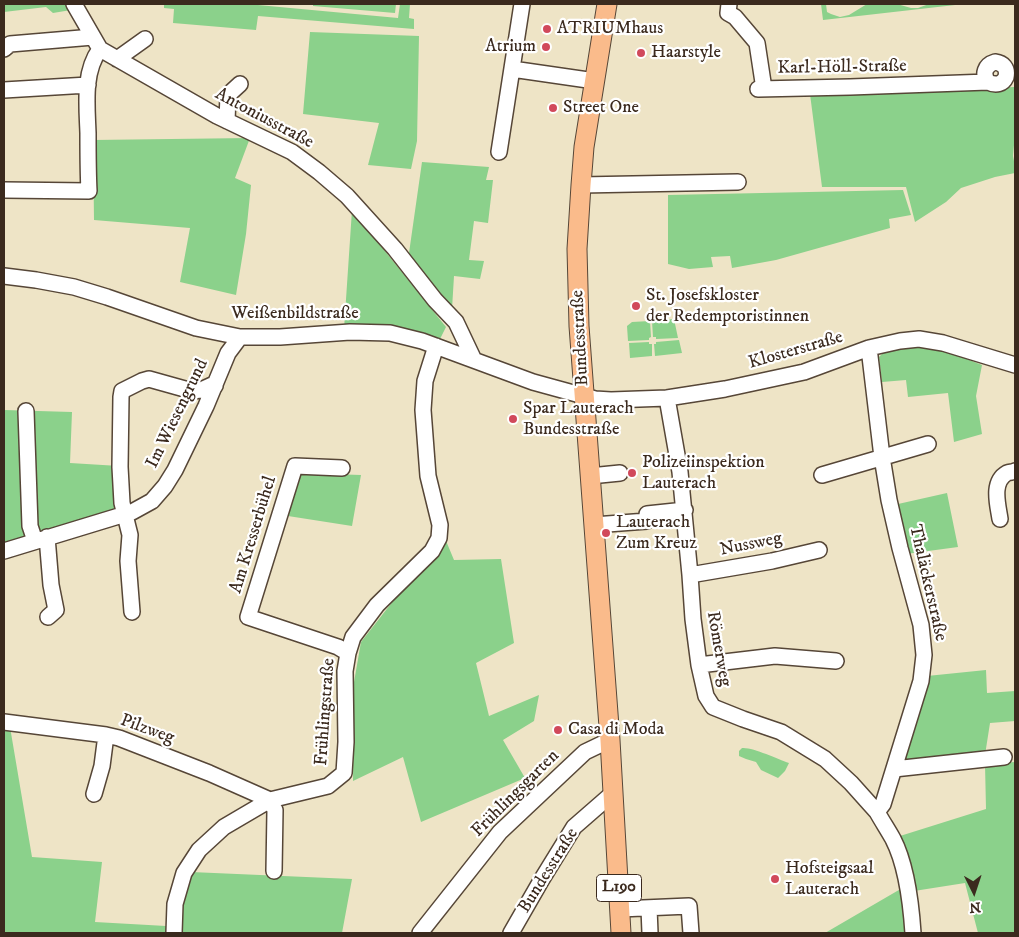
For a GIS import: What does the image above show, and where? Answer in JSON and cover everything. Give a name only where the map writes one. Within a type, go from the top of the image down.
[{"type":"main road","name":"Bundesstraße","points":[[607,4],[584,147],[577,269],[579,326],[610,740],[621,933]]},
{"type":"street","name":"Antoniusstraße","points":[[74,4],[97,43],[117,59],[227,121],[292,152],[347,196],[395,249],[435,300],[456,322],[474,360]]},
{"type":"street","points":[[499,152],[522,4]]},
{"type":"street","name":"Karl-Höll-Straße","points":[[729,4],[728,13],[735,17],[757,43],[762,89],[988,82]]},
{"type":"street","points":[[117,59],[145,39]]},
{"type":"street","points":[[4,49],[10,44],[97,43],[96,56],[89,77],[87,96],[88,191],[4,190]]},
{"type":"street","points":[[512,69],[595,81]]},
{"type":"street","points":[[227,121],[228,95],[240,84]]},
{"type":"street","points":[[4,90],[88,85]]},
{"type":"street","points":[[581,185],[738,182]]},
{"type":"street","name":"Weißenbildstraße","points":[[4,276],[74,287],[196,328],[240,338],[350,332],[390,333],[422,341],[533,382],[584,395]]},
{"type":"street","name":"Im Wiesengrund","points":[[4,551],[132,512],[152,501],[164,486],[182,456],[215,386],[228,352],[240,338]]},
{"type":"street","name":"Klosterstraße","points":[[584,395],[595,399],[611,400],[667,398],[725,390],[804,372],[869,348],[919,339],[943,343],[1015,365]]},
{"type":"street","name":"Frühlingstraße","points":[[174,933],[175,904],[184,872],[199,850],[224,826],[270,800],[328,786],[344,773],[346,742],[345,672],[352,637],[377,606],[432,551],[439,538],[440,525],[428,476],[423,410],[426,381],[436,346]]},
{"type":"street","name":"Thaläckerstraße","points":[[869,348],[889,500],[921,625],[924,655],[922,681],[883,804],[877,812]]},
{"type":"street","points":[[132,612],[128,560],[130,535],[122,503],[120,467],[122,390],[149,379],[192,390],[202,390],[212,385],[215,386]]},
{"type":"street","name":"Römerweg","points":[[667,398],[685,510],[693,619],[699,665],[706,696],[713,707],[781,732],[825,759],[851,783],[877,812]]},
{"type":"street","points":[[26,411],[30,526],[41,539],[56,610],[48,618]]},
{"type":"street","points":[[822,475],[928,444]]},
{"type":"street","name":"Am Kresserbühel","points":[[342,468],[295,466],[248,617],[338,647],[348,653]]},
{"type":"street","points":[[1000,520],[996,492],[1000,480],[1007,473],[1015,471]]},
{"type":"street","points":[[590,476],[620,473]]},
{"type":"street","points":[[594,525],[647,521],[647,514],[685,510]]},
{"type":"street","name":"Nussweg","points":[[690,575],[772,561],[819,550]]},
{"type":"street","points":[[699,665],[775,656],[836,661]]},
{"type":"street","name":"Pilzweg","points":[[4,722],[119,738],[209,773],[270,800]]},
{"type":"street","points":[[94,794],[102,766],[106,735]]},
{"type":"street","name":"Frühlingsgarten","points":[[420,933],[500,832],[585,752],[610,740]]},
{"type":"street","points":[[894,768],[1004,757]]},
{"type":"street","name":"Bundesstraße","points":[[511,933],[574,827],[613,793]]},
{"type":"street","points":[[270,800],[274,810],[274,871]]},
{"type":"street","points":[[877,812],[894,840],[905,871],[914,933]]},
{"type":"street","points":[[620,909],[689,906],[691,933]]},
{"type":"street","points":[[649,908],[650,933]]},
{"type":"green space","points":[[4,4],[67,4],[71,10],[53,13],[46,7],[4,12]]},
{"type":"green space","points":[[164,4],[258,4],[398,18],[400,4],[410,4],[409,18],[414,19],[414,29],[258,16],[256,30],[173,23],[174,9],[164,8]]},
{"type":"green space","points":[[313,4],[396,4],[395,13],[313,6]]},
{"type":"green space","points":[[821,4],[826,4],[827,12],[840,17],[849,15],[867,4],[897,4],[918,8],[929,4],[964,4],[823,20]]},
{"type":"green space","points":[[310,32],[419,36],[417,141],[411,169],[368,165],[379,123],[303,114]]},
{"type":"green space","points":[[1014,87],[1015,134],[1013,156],[1015,173],[961,188],[946,202],[915,222],[906,187],[822,187],[810,94]]},
{"type":"green space","points":[[250,138],[235,178],[251,185],[246,234],[236,295],[180,282],[190,228],[94,220],[93,140]]},
{"type":"green space","points":[[422,162],[489,167],[486,180],[493,180],[488,223],[474,221],[469,260],[484,261],[480,279],[454,276],[452,309],[408,260]]},
{"type":"green space","points":[[903,190],[911,215],[889,219],[890,228],[776,260],[732,268],[730,256],[711,257],[713,267],[689,269],[668,264],[668,195]]},
{"type":"green space","points":[[352,210],[446,327],[439,341],[344,329]]},
{"type":"green space","points":[[674,319],[678,338],[656,339],[656,337],[653,337],[652,321]]},
{"type":"green space","points":[[650,321],[651,337],[649,340],[628,341],[627,326],[632,322]]},
{"type":"green space","points":[[679,340],[682,353],[655,356],[654,344],[656,342]]},
{"type":"green space","points":[[649,342],[649,344],[652,344],[652,356],[630,358],[629,343]]},
{"type":"green space","points":[[915,346],[944,350],[982,365],[976,396],[982,434],[954,442],[948,393],[908,397],[906,380],[882,382],[879,357],[883,353]]},
{"type":"green space","points":[[4,410],[72,412],[70,463],[119,466],[123,513],[4,550]]},
{"type":"green space","points":[[299,473],[361,475],[352,526],[288,516]]},
{"type":"green space","points":[[947,493],[958,547],[906,554],[898,504]]},
{"type":"green space","points":[[444,536],[454,560],[501,559],[514,643],[476,663],[489,716],[539,695],[534,721],[503,740],[525,778],[421,822],[403,757],[353,781],[354,682],[361,642]]},
{"type":"green space","points":[[986,670],[987,693],[1015,691],[1015,721],[990,723],[985,755],[910,762],[904,754],[927,676]]},
{"type":"green space","points":[[4,727],[10,727],[32,857],[102,862],[95,922],[166,926],[191,872],[352,879],[342,933],[4,933]]},
{"type":"green space","points":[[742,748],[759,751],[789,763],[785,771],[778,778],[761,770],[756,762],[739,756],[739,751]]},
{"type":"green space","points":[[1015,762],[1015,933],[978,933],[965,883],[914,891],[900,836],[986,809],[985,764]]},
{"type":"green space","points":[[904,887],[907,933],[825,933]]},
{"type":"place","name":"ATRIUMhaus","points":[[547,29]]},
{"type":"place","name":"Atrium","points":[[546,47]]},
{"type":"place","name":"Haarstyle","points":[[641,53]]},
{"type":"place","name":"Street One","points":[[553,108]]},
{"type":"place","name":"St. Josefskloster der Redemptoristinnen","points":[[636,306]]},
{"type":"place","name":"Spar Lauterach Bundesstraße","points":[[513,419]]},
{"type":"place","name":"Polizeiinspektion Lauterach","points":[[632,473]]},
{"type":"place","name":"Lauterach Zum Kreuz","points":[[606,533]]},
{"type":"place","name":"Casa di Moda","points":[[558,730]]},
{"type":"place","name":"Hofsteigsaal Lauterach","points":[[775,879]]}]
